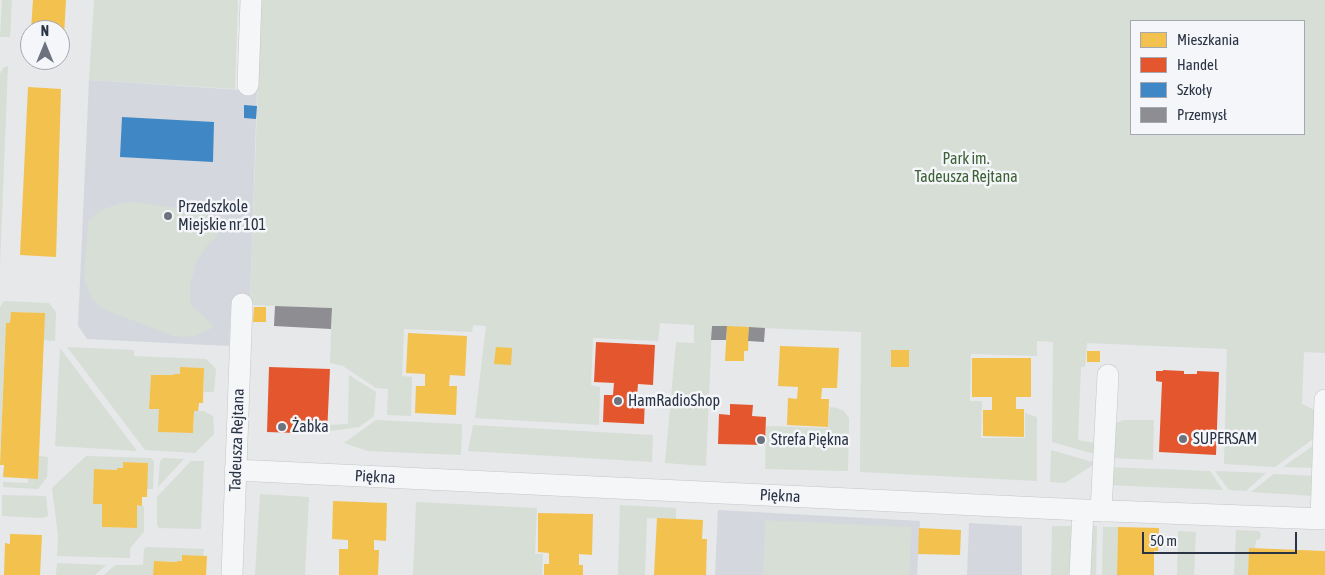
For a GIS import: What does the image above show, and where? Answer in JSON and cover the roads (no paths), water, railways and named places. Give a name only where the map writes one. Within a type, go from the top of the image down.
[{"type":"street","points":[[248,85],[251,0]]},
{"type":"street","name":"Tadeusza Rejtana","points":[[232,575],[242,304]]},
{"type":"street","points":[[1080,575],[1092,510],[1108,375]]},
{"type":"street","points":[[1323,519],[1325,400]]},
{"type":"street","name":"Piękna","points":[[235,470],[1323,519]]},
{"type":"place","name":"Przedszkole Miejskie nr 101","points":[[168,216]]},
{"type":"place","name":"HamRadioShop","points":[[618,401]]},
{"type":"place","name":"Żabka","points":[[282,427]]},
{"type":"place","name":"SUPERSAM","points":[[1183,439]]},
{"type":"place","name":"Strefa Piękna","points":[[761,440]]},
{"type":"park label","name":"Park im. Tadeusza Rejtana","points":[[966,168]]}]
